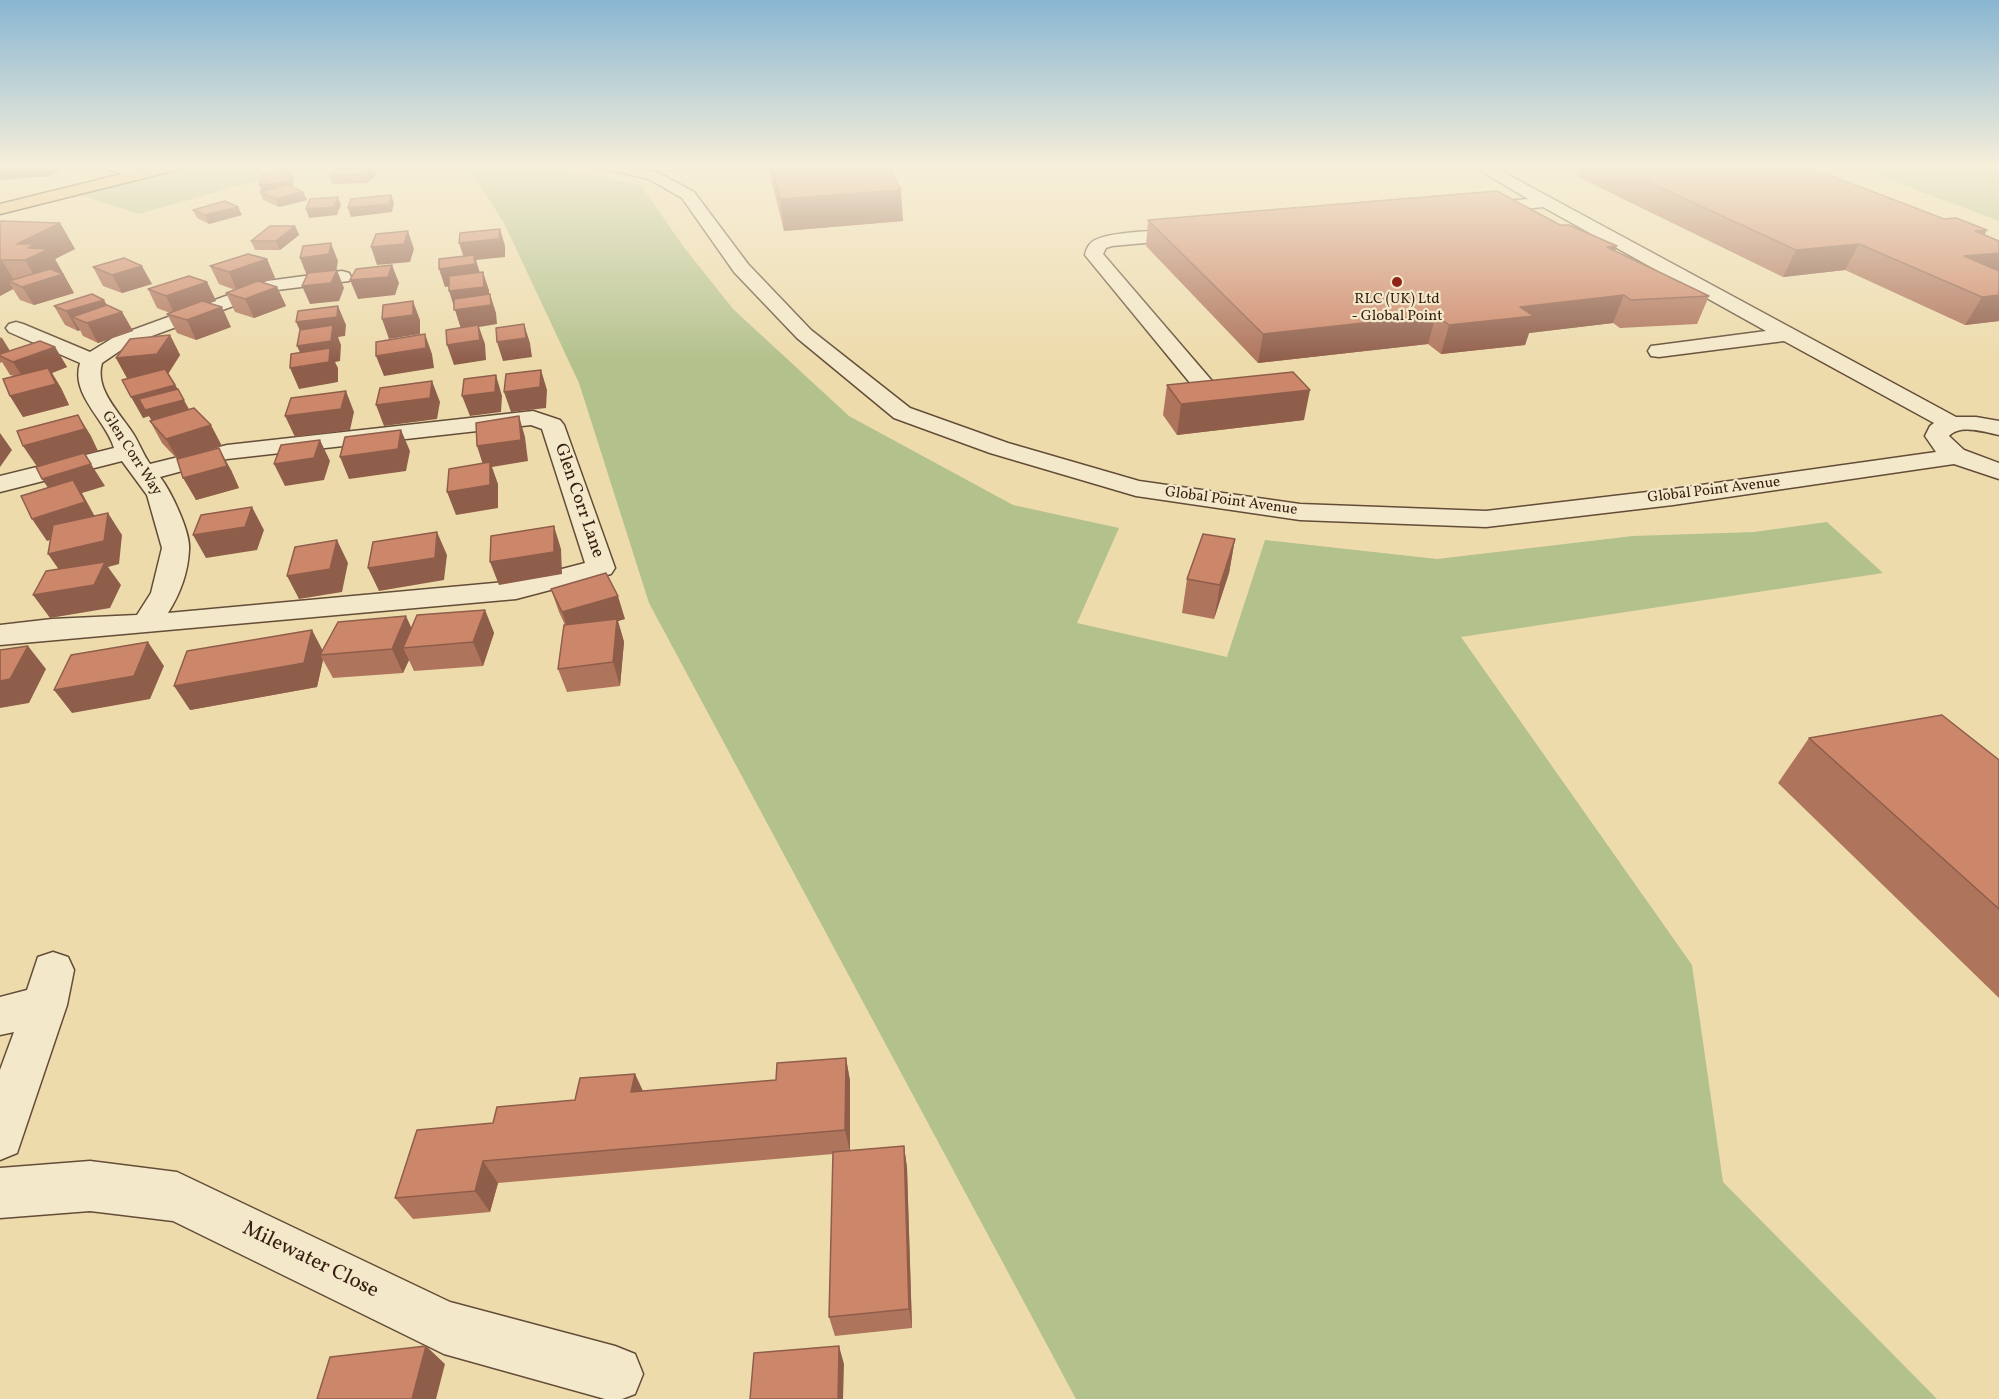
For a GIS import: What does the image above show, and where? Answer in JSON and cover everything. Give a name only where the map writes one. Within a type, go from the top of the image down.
[{"type":"street","name":"Global Point Avenue","points":[[714,231],[735,261],[804,334],[902,413],[999,448],[1136,488],[1300,512],[1486,519],[1685,496],[1958,456]]},
{"type":"street","points":[[1598,231],[1952,424],[1968,423],[1999,428]]},
{"type":"street","points":[[1206,233],[1112,241],[1100,244],[1095,249],[1094,255],[1217,401]]},
{"type":"street","points":[[8,331],[92,360],[123,340],[274,285],[342,277]]},
{"type":"street","points":[[8,331],[42,320]]},
{"type":"street","points":[[1659,351],[1788,334]]},
{"type":"street","name":"Glen Corr Way","points":[[92,360],[88,373],[99,406],[123,436],[128,452],[160,494],[176,548],[166,593],[146,624]]},
{"type":"street","name":"Glen Corr Lane","points":[[144,473],[227,452],[533,418],[552,425],[601,568],[516,590],[146,624]]},
{"type":"street","name":"Global Point Avenue","points":[[1952,424],[1938,431],[1937,436],[1947,449],[1958,456],[1999,471]]},
{"type":"street","points":[[0,484],[128,452]]},
{"type":"street","points":[[0,635],[52,629],[146,624]]},
{"type":"street","points":[[0,1016],[49,987],[0,1137]]},
{"type":"street","name":"Milewater Close","points":[[0,1193],[90,1186],[177,1197],[444,1327],[615,1374]]},
{"type":"green space","points":[[508,231],[673,231],[733,309],[849,416],[1013,505],[1119,528],[1077,623],[1227,657],[1265,540],[1437,559],[1633,536],[1754,532],[1827,522],[1883,573],[1461,637],[1692,965],[1723,1182],[1937,1399],[1076,1399],[649,603],[579,383]]},
{"type":"building","points":[[0,231],[43,231],[17,244],[35,244],[28,248],[49,249],[25,260],[0,261]]},
{"type":"building","points":[[263,231],[288,231],[276,241],[251,241]]},
{"type":"building","points":[[408,231],[404,244],[371,247],[376,234]]},
{"type":"building","points":[[500,231],[499,239],[459,243],[460,233]]},
{"type":"building","name":"RLC (UK) Ltd - Global Point","points":[[1159,231],[1583,231],[1617,246],[1607,247],[1709,296],[1631,300],[1624,295],[1520,307],[1534,316],[1449,325],[1436,315],[1263,334]]},
{"type":"building","points":[[1755,231],[1976,231],[1999,241],[1999,253],[1964,256],[1999,271],[1999,295],[1982,297],[1859,244],[1796,250]]},
{"type":"building","points":[[331,243],[329,254],[300,258],[303,246]]},
{"type":"building","points":[[248,254],[267,259],[229,272],[210,266]]},
{"type":"building","points":[[474,255],[475,264],[439,269],[439,259]]},
{"type":"building","points":[[124,258],[142,266],[112,275],[93,267]]},
{"type":"building","points":[[392,265],[388,277],[350,280],[356,269]]},
{"type":"building","points":[[50,269],[63,274],[22,287],[9,281]]},
{"type":"building","points":[[337,270],[331,283],[302,286],[308,273]]},
{"type":"building","points":[[483,272],[484,287],[449,291],[449,276]]},
{"type":"building","points":[[189,276],[207,282],[166,296],[148,289]]},
{"type":"building","points":[[258,281],[277,287],[245,299],[226,293]]},
{"type":"building","points":[[92,294],[104,300],[66,311],[54,306]]},
{"type":"building","points":[[490,294],[491,305],[454,310],[454,299]]},
{"type":"building","points":[[202,301],[222,307],[187,320],[167,314]]},
{"type":"building","points":[[413,301],[413,315],[382,319],[383,305]]},
{"type":"building","points":[[107,305],[122,312],[87,323],[72,317]]},
{"type":"building","points":[[338,306],[337,317],[296,322],[298,311]]},
{"type":"building","points":[[524,324],[526,338],[497,342],[496,328]]},
{"type":"building","points":[[333,325],[331,341],[297,346],[300,330]]},
{"type":"building","points":[[478,325],[480,340],[447,345],[446,330]]},
{"type":"building","points":[[425,334],[426,348],[376,356],[376,342]]},
{"type":"building","points":[[170,335],[157,354],[116,358],[130,339]]},
{"type":"building","points":[[40,341],[55,347],[13,362],[0,356],[0,354]]},
{"type":"building","points":[[330,348],[329,362],[290,368],[291,354]]},
{"type":"building","points":[[48,368],[56,384],[10,396],[3,379]]},
{"type":"building","points":[[165,369],[175,385],[131,397],[122,380]]},
{"type":"building","points":[[541,370],[540,387],[504,392],[506,374]]},
{"type":"building","points":[[1293,372],[1310,390],[1181,404],[1167,385]]},
{"type":"building","points":[[496,375],[495,392],[462,396],[464,379]]},
{"type":"building","points":[[432,381],[430,398],[376,405],[380,388]]},
{"type":"building","points":[[178,389],[184,400],[145,410],[139,399]]},
{"type":"building","points":[[346,391],[341,409],[285,416],[291,398]]},
{"type":"building","points":[[194,408],[211,425],[166,439],[150,421]]},
{"type":"building","points":[[78,415],[85,429],[23,446],[17,431]]},
{"type":"building","points":[[519,416],[521,440],[477,446],[476,423]]},
{"type":"building","points":[[401,430],[398,449],[340,457],[345,437]]},
{"type":"building","points":[[320,440],[314,458],[274,464],[281,445]]},
{"type":"building","points":[[219,448],[227,466],[183,478],[177,459]]},
{"type":"building","points":[[84,453],[91,464],[42,479],[36,467]]},
{"type":"building","points":[[490,462],[490,485],[447,492],[449,469]]},
{"type":"building","points":[[73,480],[85,502],[32,519],[21,496]]},
{"type":"building","points":[[252,507],[245,527],[193,535],[201,515]]},
{"type":"building","points":[[108,513],[104,541],[48,554],[53,525]]},
{"type":"building","points":[[554,526],[554,552],[490,562],[491,536]]},
{"type":"building","points":[[437,532],[435,558],[368,568],[373,542]]},
{"type":"building","points":[[1203,534],[1235,539],[1220,585],[1187,579]]},
{"type":"building","points":[[337,540],[330,569],[287,576],[295,547]]},
{"type":"building","points":[[105,562],[94,585],[33,595],[46,571]]},
{"type":"building","points":[[606,573],[618,596],[562,612],[551,589]]},
{"type":"building","points":[[485,610],[473,642],[403,648],[417,615]]},
{"type":"building","points":[[406,616],[392,649],[320,655],[338,622]]},
{"type":"building","points":[[617,619],[613,662],[558,669],[564,625]]},
{"type":"building","points":[[312,630],[304,663],[174,686],[187,651]]},
{"type":"building","points":[[148,642],[134,676],[54,690],[71,655]]},
{"type":"building","points":[[28,646],[10,679],[0,681],[0,650]]},
{"type":"building","points":[[1942,715],[1999,760],[1999,909],[1809,738]]},
{"type":"building","points":[[846,1058],[845,1130],[483,1161],[475,1191],[395,1198],[417,1130],[493,1123],[497,1107],[575,1100],[580,1078],[635,1074],[631,1092],[776,1080],[777,1063]]},
{"type":"building","points":[[904,1146],[909,1309],[829,1317],[833,1152]]},
{"type":"building","points":[[426,1346],[412,1399],[317,1399],[330,1357]]},
{"type":"building","points":[[839,1346],[838,1399],[750,1399],[754,1353]]},
{"type":"place","name":"RLC (UK) Ltd - Global Point","points":[[1397,282]]}]
